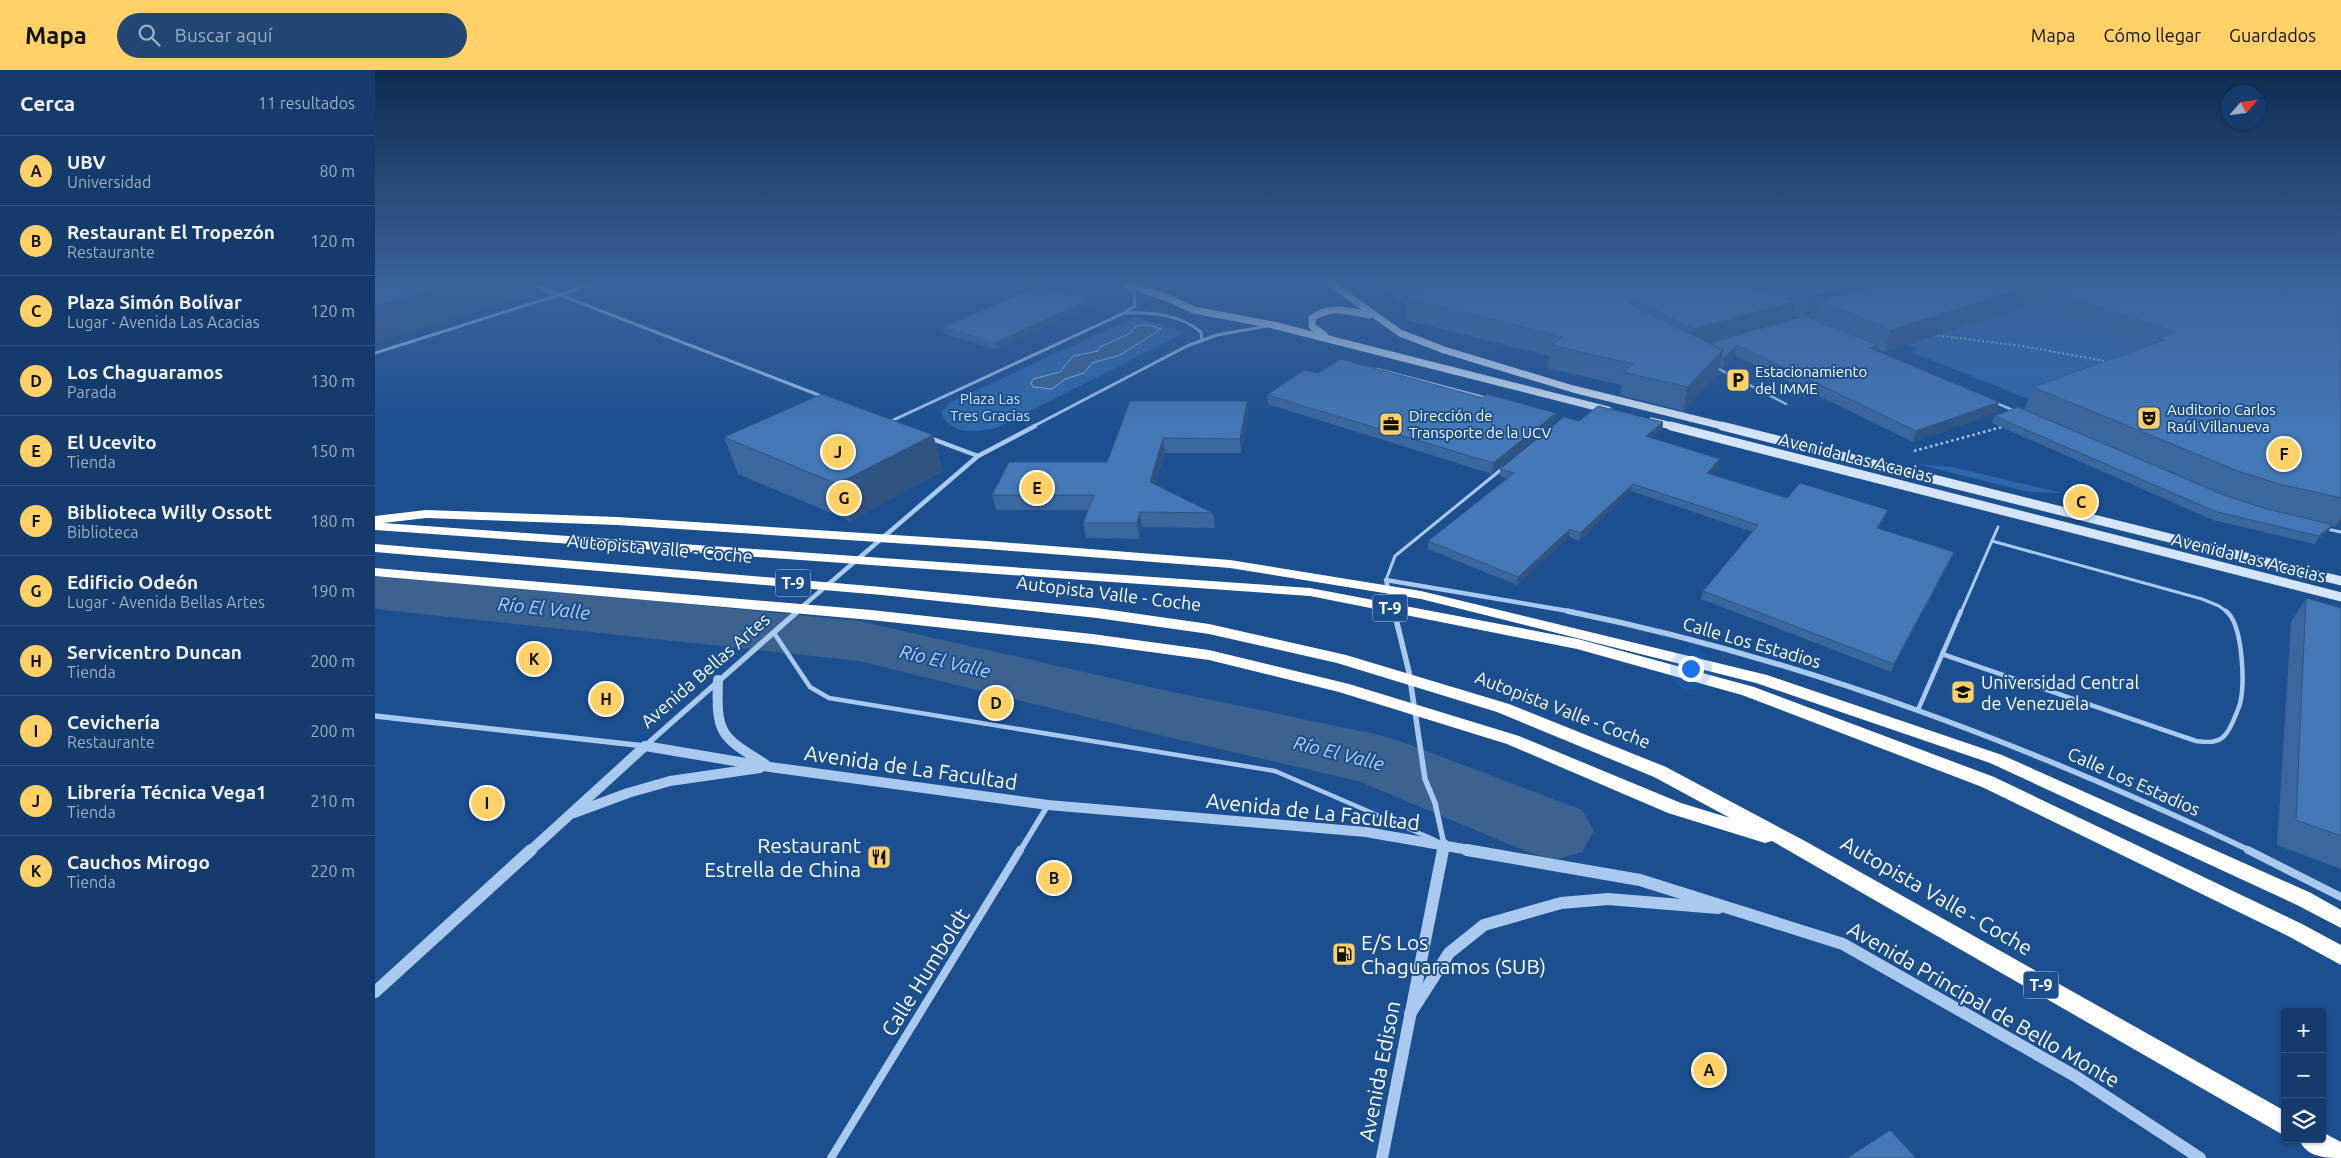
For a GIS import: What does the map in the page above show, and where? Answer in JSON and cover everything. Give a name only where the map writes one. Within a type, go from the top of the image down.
[{"type":"highway","points":[[375,519],[426,514],[617,521],[997,546],[1230,564],[1421,594],[1761,679],[1996,759],[2304,899],[2341,920]]},
{"type":"highway","name":"T-9","points":[[375,526],[1310,592],[1578,644],[1748,691],[1989,782],[2295,930],[2341,956]]},
{"type":"highway","name":"Autopista Valle - Coche","points":[[375,548],[882,591],[1097,613],[1209,629],[1340,659],[1503,708],[1660,772],[1798,846],[2281,1122]]},
{"type":"highway","name":"Autopista Valle - Coche","points":[[375,572],[871,615],[1092,639],[1209,655],[1343,688],[1513,740],[1675,808],[1798,846]]},
{"type":"highway","points":[[2318,1143],[2341,1156]]},
{"type":"main road","points":[[1307,334],[1617,413]]},
{"type":"main road","points":[[1320,334],[1363,348]]},
{"type":"main road","name":"Avenida Las Acacias","points":[[1402,334],[1435,347],[1573,389],[2341,581]]},
{"type":"main road","name":"Avenida Las Acacias","points":[[1646,420],[2341,597]]},
{"type":"street","points":[[375,353],[436,334]]},
{"type":"street","points":[[663,334],[833,401]]},
{"type":"street","points":[[897,426],[888,422],[1079,334]]},
{"type":"street","points":[[1201,334],[1202,340]]},
{"type":"street","name":"Avenida Bellas Artes","points":[[375,992],[718,680],[978,456],[1202,340],[1223,334]]},
{"type":"street","points":[[924,436],[978,456]]},
{"type":"street","points":[[1386,580],[1409,672],[1425,778],[1435,803],[1444,844]]},
{"type":"street","name":"Calle Los Estadios","points":[[1386,580],[1589,616],[1668,633],[1885,698],[2033,754],[2154,804],[2341,897]]},
{"type":"street","points":[[718,680],[718,727],[726,740],[770,767]]},
{"type":"street","name":"Avenida de La Facultad","points":[[375,716],[645,746],[770,767],[1048,805],[1366,832],[1444,844]]},
{"type":"street","points":[[569,815],[628,793],[670,781],[770,767]]},
{"type":"street","name":"Calle Humboldt","points":[[831,1158],[1048,805]]},
{"type":"street","name":"Avenida Principal de Bello Monte","points":[[1444,844],[1640,880],[1843,944],[2075,1076],[2200,1158]]},
{"type":"street","name":"Avenida Edison","points":[[1382,1158],[1444,844]]},
{"type":"street","points":[[1410,1014],[1449,953],[1484,924],[1561,903],[1608,899],[1735,910]]},
{"type":"lane","points":[[1707,362],[1786,404]]},
{"type":"lane","points":[[1371,367],[1492,399]]},
{"type":"lane","points":[[1993,402],[2028,417]]},
{"type":"lane","points":[[1386,580],[1395,556],[1508,464]]},
{"type":"lane","points":[[1917,710],[1998,527]]},
{"type":"lane","points":[[2321,528],[2341,532]]},
{"type":"lane","points":[[1943,654],[2196,741],[2213,742],[2225,736],[2240,703],[2242,655],[2232,616],[2219,606],[2202,599],[1992,541]]},
{"type":"lane","points":[[774,633],[810,687],[829,698],[1275,771],[1444,844]]},
{"type":"path","points":[[1927,334],[2031,346],[2115,363]]},
{"type":"path","points":[[1912,452],[2010,425],[2028,417]]},
{"type":"green space","name":"Plaza Las Tres Gracias","points":[[1098,334],[1182,334],[996,428],[972,431],[957,429],[945,420],[941,412],[951,402]]},
{"type":"green space","points":[[1940,334],[2105,334],[2164,354],[2038,403],[1912,352],[1917,349],[1906,345]]},
{"type":"green space","points":[[1917,464],[1952,467],[2062,493],[2029,492]]},
{"type":"shaded area","points":[[1129,334],[1153,334],[1120,355],[1092,363],[1084,373],[1065,379],[1052,389],[1033,387],[1031,383],[1033,379],[1060,372],[1073,356],[1098,351],[1100,347]]},
{"type":"building","points":[[965,334],[1015,334],[995,343]]},
{"type":"building","points":[[1550,334],[1690,334],[1723,350],[1687,387],[1623,372],[1633,364],[1551,345],[1563,337]]},
{"type":"building","points":[[1741,334],[1849,334],[1878,345],[1870,348],[1999,402],[1916,431],[1737,345],[1724,358],[1721,357],[1723,350],[1709,343]]},
{"type":"building","points":[[2170,334],[2341,334],[2341,498],[2279,484],[2238,471],[2033,387],[2164,340],[2158,338]]},
{"type":"building","points":[[1341,359],[1483,398],[1487,394],[1556,413],[1493,463],[1267,395],[1304,370],[1318,373]]},
{"type":"building","points":[[822,394],[933,435],[837,484],[724,437]]},
{"type":"building","points":[[1130,401],[1247,401],[1240,439],[1163,438],[1150,482],[1213,513],[1140,512],[1137,523],[1083,523],[1094,495],[992,495],[1009,462],[1107,462]]},
{"type":"building","points":[[1598,406],[1663,422],[1646,436],[1720,459],[1707,473],[1787,498],[1800,483],[1888,510],[1877,528],[1954,552],[1894,664],[1703,591],[1758,525],[1633,484],[1580,533],[1570,529],[1518,577],[1428,541],[1514,473],[1500,469],[1560,420],[1564,417],[1579,421]]},
{"type":"building","points":[[2018,407],[2226,496],[2267,509],[2333,525],[2319,536],[2217,512],[1994,416]]},
{"type":"building","points":[[2306,598],[2341,608],[2341,836],[2296,820]]},
{"type":"building","points":[[1890,1130],[1916,1158],[1847,1158]]},
{"type":"waterway","name":"Río El Valle","points":[[375,591],[859,641],[1168,714],[1375,759],[1555,831]]},
{"type":"place","name":"Estacionamiento del IMME","points":[[1738,380]]},
{"type":"place","name":"Auditorio Carlos Raúl Villanueva","points":[[2149,418]]},
{"type":"place","name":"Dirección de Transporte de la UCV","points":[[1391,424]]},
{"type":"place","name":"Librería Técnica Vega1","points":[[838,452]]},
{"type":"place","name":"Biblioteca Willy Ossott","points":[[2284,454]]},
{"type":"place","name":"El Ucevito","points":[[1037,488]]},
{"type":"place","name":"Edificio Odeón","points":[[844,498]]},
{"type":"place","name":"Plaza Simón Bolívar","points":[[2081,502]]},
{"type":"place","name":"Cauchos Mirogo","points":[[534,659]]},
{"type":"place","name":"Universidad Central de Venezuela","points":[[1963,692]]},
{"type":"place","name":"Servicentro Duncan","points":[[606,699]]},
{"type":"place","name":"Los Chaguaramos","points":[[996,703]]},
{"type":"place","name":"Cevichería","points":[[487,803]]},
{"type":"place","name":"Restaurant Estrella de China","points":[[879,857]]},
{"type":"place","name":"Restaurant El Tropezón","points":[[1054,878]]},
{"type":"place","name":"E/S Los Chaguaramos (SUB)","points":[[1344,954]]},
{"type":"place","name":"UBV","points":[[1709,1070]]}]
